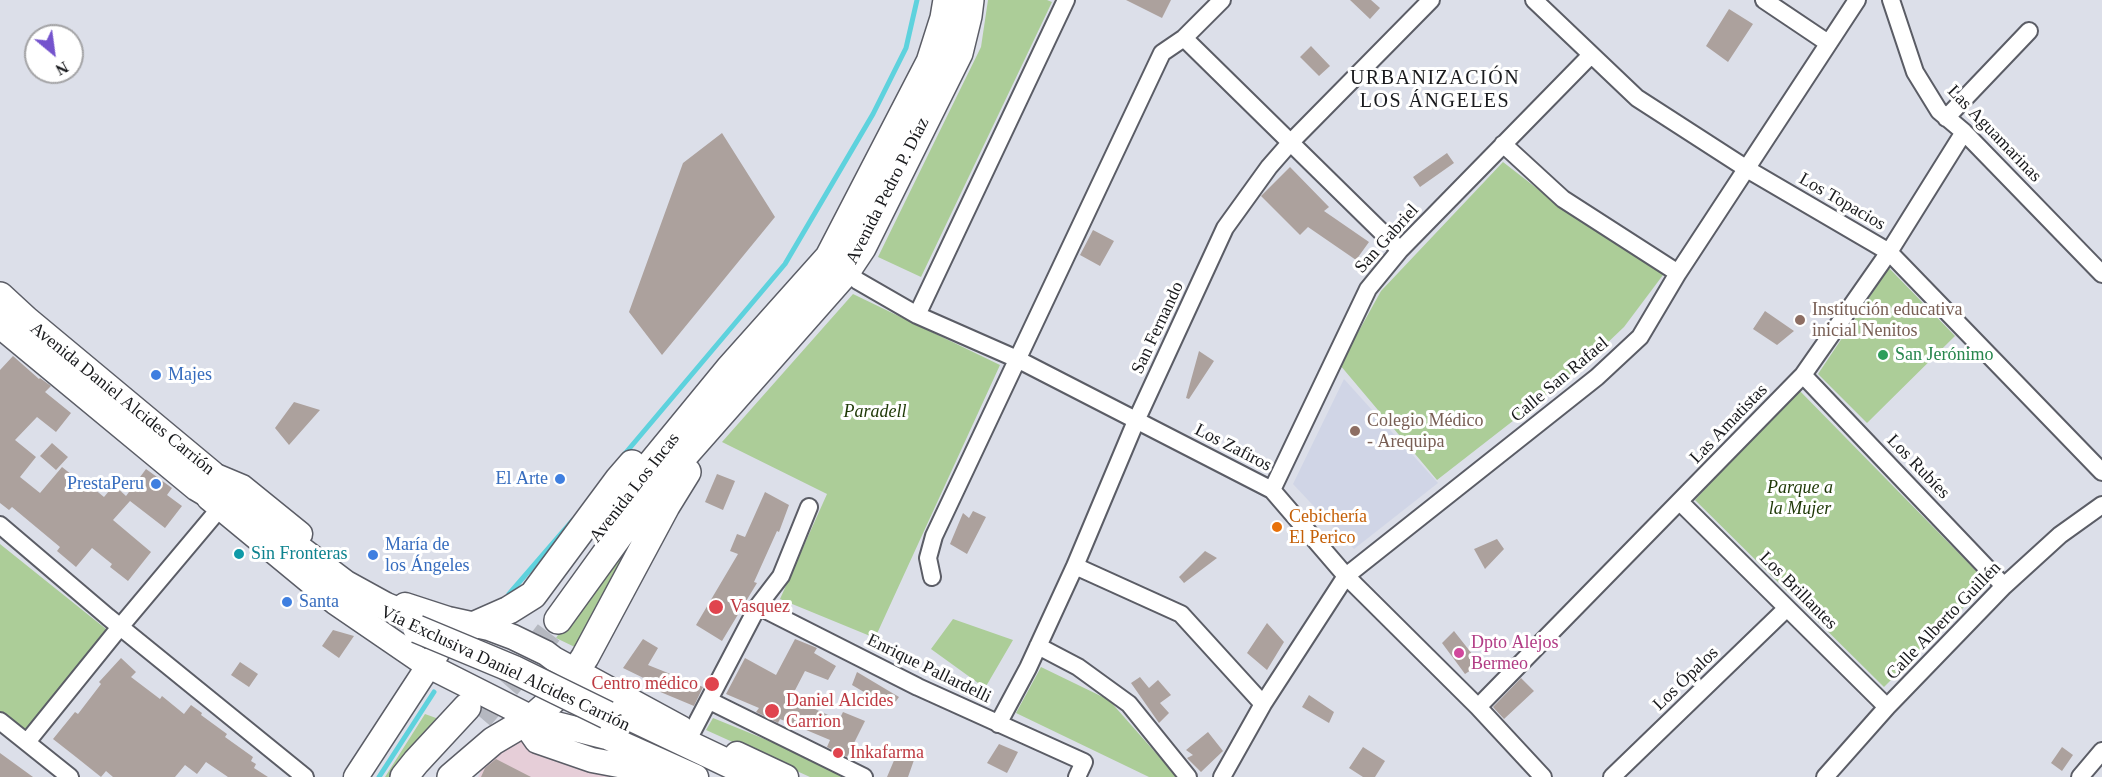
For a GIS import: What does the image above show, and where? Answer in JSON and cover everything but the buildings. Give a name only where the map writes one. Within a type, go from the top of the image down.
[{"type":"main road","name":"Avenida Pedro P. Díaz","points":[[722,414],[838,264],[930,62],[944,18],[946,0]]},
{"type":"main road","name":"Avenida Pedro P. Díaz","points":[[729,369],[867,237],[958,53],[970,0]]},
{"type":"main road","name":"Avenida Daniel Alcides Carrión","points":[[0,296],[204,481],[220,508],[335,602],[427,665],[532,718],[607,737],[696,777]]},
{"type":"main road","name":"Avenida Daniel Alcides Carrión","points":[[0,324],[204,481],[242,487],[352,575],[392,599],[422,611],[489,628],[513,637],[546,652],[564,674],[609,704],[691,734],[786,777]]},
{"type":"main road","name":"Avenida Los Incas","points":[[722,414],[644,501],[551,616],[625,496],[729,369]]},
{"type":"main road","points":[[356,777],[427,665],[445,645],[475,625],[509,610],[532,595],[619,479],[674,420],[729,369]]},
{"type":"main road","points":[[451,777],[493,741],[532,718],[623,586],[666,506],[722,414]]},
{"type":"main road","name":"Vía Exclusiva Daniel Alcides Carrión","points":[[204,481],[225,503],[342,591],[382,614],[420,625],[513,669],[609,704],[757,777]]},
{"type":"main road","points":[[609,704],[598,665],[599,647],[623,586]]},
{"type":"main road","points":[[445,645],[446,663],[457,681]]},
{"type":"main road","name":"Vía Exclusiva Daniel Alcides Carrión","points":[[609,704],[733,777]]},
{"type":"main road","points":[[404,777],[416,762],[473,712],[427,777]]},
{"type":"main road","points":[[532,718],[530,731],[537,741],[562,751],[592,760],[689,777]]},
{"type":"street","points":[[917,315],[1066,0]]},
{"type":"street","points":[[932,577],[928,558],[934,536],[1162,54],[1184,38],[1222,0]]},
{"type":"street","name":"San Fernando","points":[[998,724],[1075,566],[1136,421],[1225,228],[1269,167],[1290,143],[1431,0]]},
{"type":"street","name":"Los Topacios","points":[[1534,0],[1638,98],[1747,169],[1888,252],[2102,472]]},
{"type":"street","points":[[1764,0],[1828,43]]},
{"type":"street","name":"Calle San Rafael","points":[[1222,777],[1263,704],[1346,576],[1598,378],[1640,337],[1678,273],[1857,0]]},
{"type":"street","name":"Las Aguamarinas","points":[[1891,0],[1915,72],[1939,111],[1964,132],[2102,274]]},
{"type":"street","points":[[1946,118],[2030,31]]},
{"type":"street","points":[[1184,38],[1400,250]]},
{"type":"street","name":"San Gabriel","points":[[1272,490],[1368,289],[1400,250],[1591,55]]},
{"type":"street","name":"Las Amatistas","points":[[1478,707],[1803,375],[1888,252],[1964,132]]},
{"type":"street","points":[[1503,144],[1563,199],[1678,273]]},
{"type":"street","name":"Los Zafiros","points":[[838,264],[858,281],[917,315],[1017,359],[1272,490],[1346,576],[1478,707],[1543,777]]},
{"type":"street","name":"Los Rubíes","points":[[1803,375],[2004,586]]},
{"type":"street","name":"Los Brillantes","points":[[1680,502],[1887,707]]},
{"type":"street","name":"Calle Alberto Guillén","points":[[1825,777],[1887,707],[2004,586],[2060,535],[2102,505]]},
{"type":"street","points":[[691,734],[759,606],[781,576],[809,507]]},
{"type":"street","points":[[27,742],[220,508]]},
{"type":"street","points":[[0,525],[120,627],[305,777]]},
{"type":"street","points":[[1075,566],[1181,614],[1263,704]]},
{"type":"street","name":"Enrique Pallardelli","points":[[759,606],[918,687],[998,724],[1081,770]]},
{"type":"street","name":"Los Ópalos","points":[[1612,777],[1787,608]]},
{"type":"street","points":[[1038,646],[1078,667],[1129,704],[1188,777]]},
{"type":"street","points":[[710,701],[864,777]]},
{"type":"street","points":[[0,721],[70,777]]},
{"type":"street","points":[[2080,777],[2102,751]]},
{"type":"shaded area","name":"Colegio Médico - Arequipa","points":[[1344,379],[1438,483],[1354,549],[1293,484]]},
{"type":"shaded area","points":[[521,741],[575,763],[633,777],[478,777],[489,756]]},
{"type":"green space","points":[[988,0],[1047,0],[1052,2],[921,277],[878,257],[981,47]]},
{"type":"green space","points":[[1503,162],[1557,204],[1666,271],[1624,327],[1581,368],[1437,480],[1340,365],[1381,291]]},
{"type":"green space","name":"San Jerónimo","points":[[1889,268],[1955,336],[1867,423],[1818,374]]},
{"type":"green space","name":"Paradell","points":[[853,294],[1000,365],[875,638],[780,599],[827,494],[722,442]]},
{"type":"green space","name":"Parque a la Mujer","points":[[1797,388],[1988,583],[1884,687],[1695,500]]},
{"type":"green space","points":[[670,480],[579,649],[556,638],[627,534]]},
{"type":"green space","points":[[0,544],[106,629],[27,728],[22,729],[0,711]]},
{"type":"green space","points":[[953,619],[1013,640],[985,688],[931,649]]},
{"type":"green space","points":[[1041,667],[1109,700],[1177,777],[1149,777],[1016,713]]},
{"type":"green space","points":[[425,714],[436,718],[441,717],[393,777],[385,777]]},
{"type":"green space","points":[[713,718],[794,751],[846,777],[810,777],[706,730]]},
{"type":"waterway","points":[[623,456],[785,264],[873,114],[906,48],[917,0]]},
{"type":"waterway","points":[[509,594],[573,520]]},
{"type":"waterway","points":[[379,777],[434,692]]},
{"type":"tunnel","points":[[480,717],[518,673],[558,620]]},
{"type":"place","name":"Institución educativa inicial Nenitos","points":[[1800,320]]},
{"type":"place","name":"San Jerónimo","points":[[1883,355]]},
{"type":"place","name":"Majes","points":[[156,375]]},
{"type":"place","name":"Colegio Médico - Arequipa","points":[[1355,431]]},
{"type":"place","name":"El Arte","points":[[560,479]]},
{"type":"place","name":"PrestaPeru","points":[[156,484]]},
{"type":"place","name":"Cebichería El Perico","points":[[1277,527]]},
{"type":"place","name":"Sin Fronteras","points":[[239,554]]},
{"type":"place","name":"María de los Ángeles","points":[[373,555]]},
{"type":"place","name":"Santa","points":[[287,602]]},
{"type":"place","name":"Vasquez","points":[[716,607]]},
{"type":"place","name":"Dpto Alejos Bermeo","points":[[1459,653]]},
{"type":"place","name":"Centro médico","points":[[712,684]]},
{"type":"place","name":"Daniel Alcides Carrion","points":[[772,711]]},
{"type":"place","name":"Inkafarma","points":[[838,753]]},
{"type":"district","name":"URBANIZACIÓN LOS ÁNGELES","points":[[1435,90]]}]
